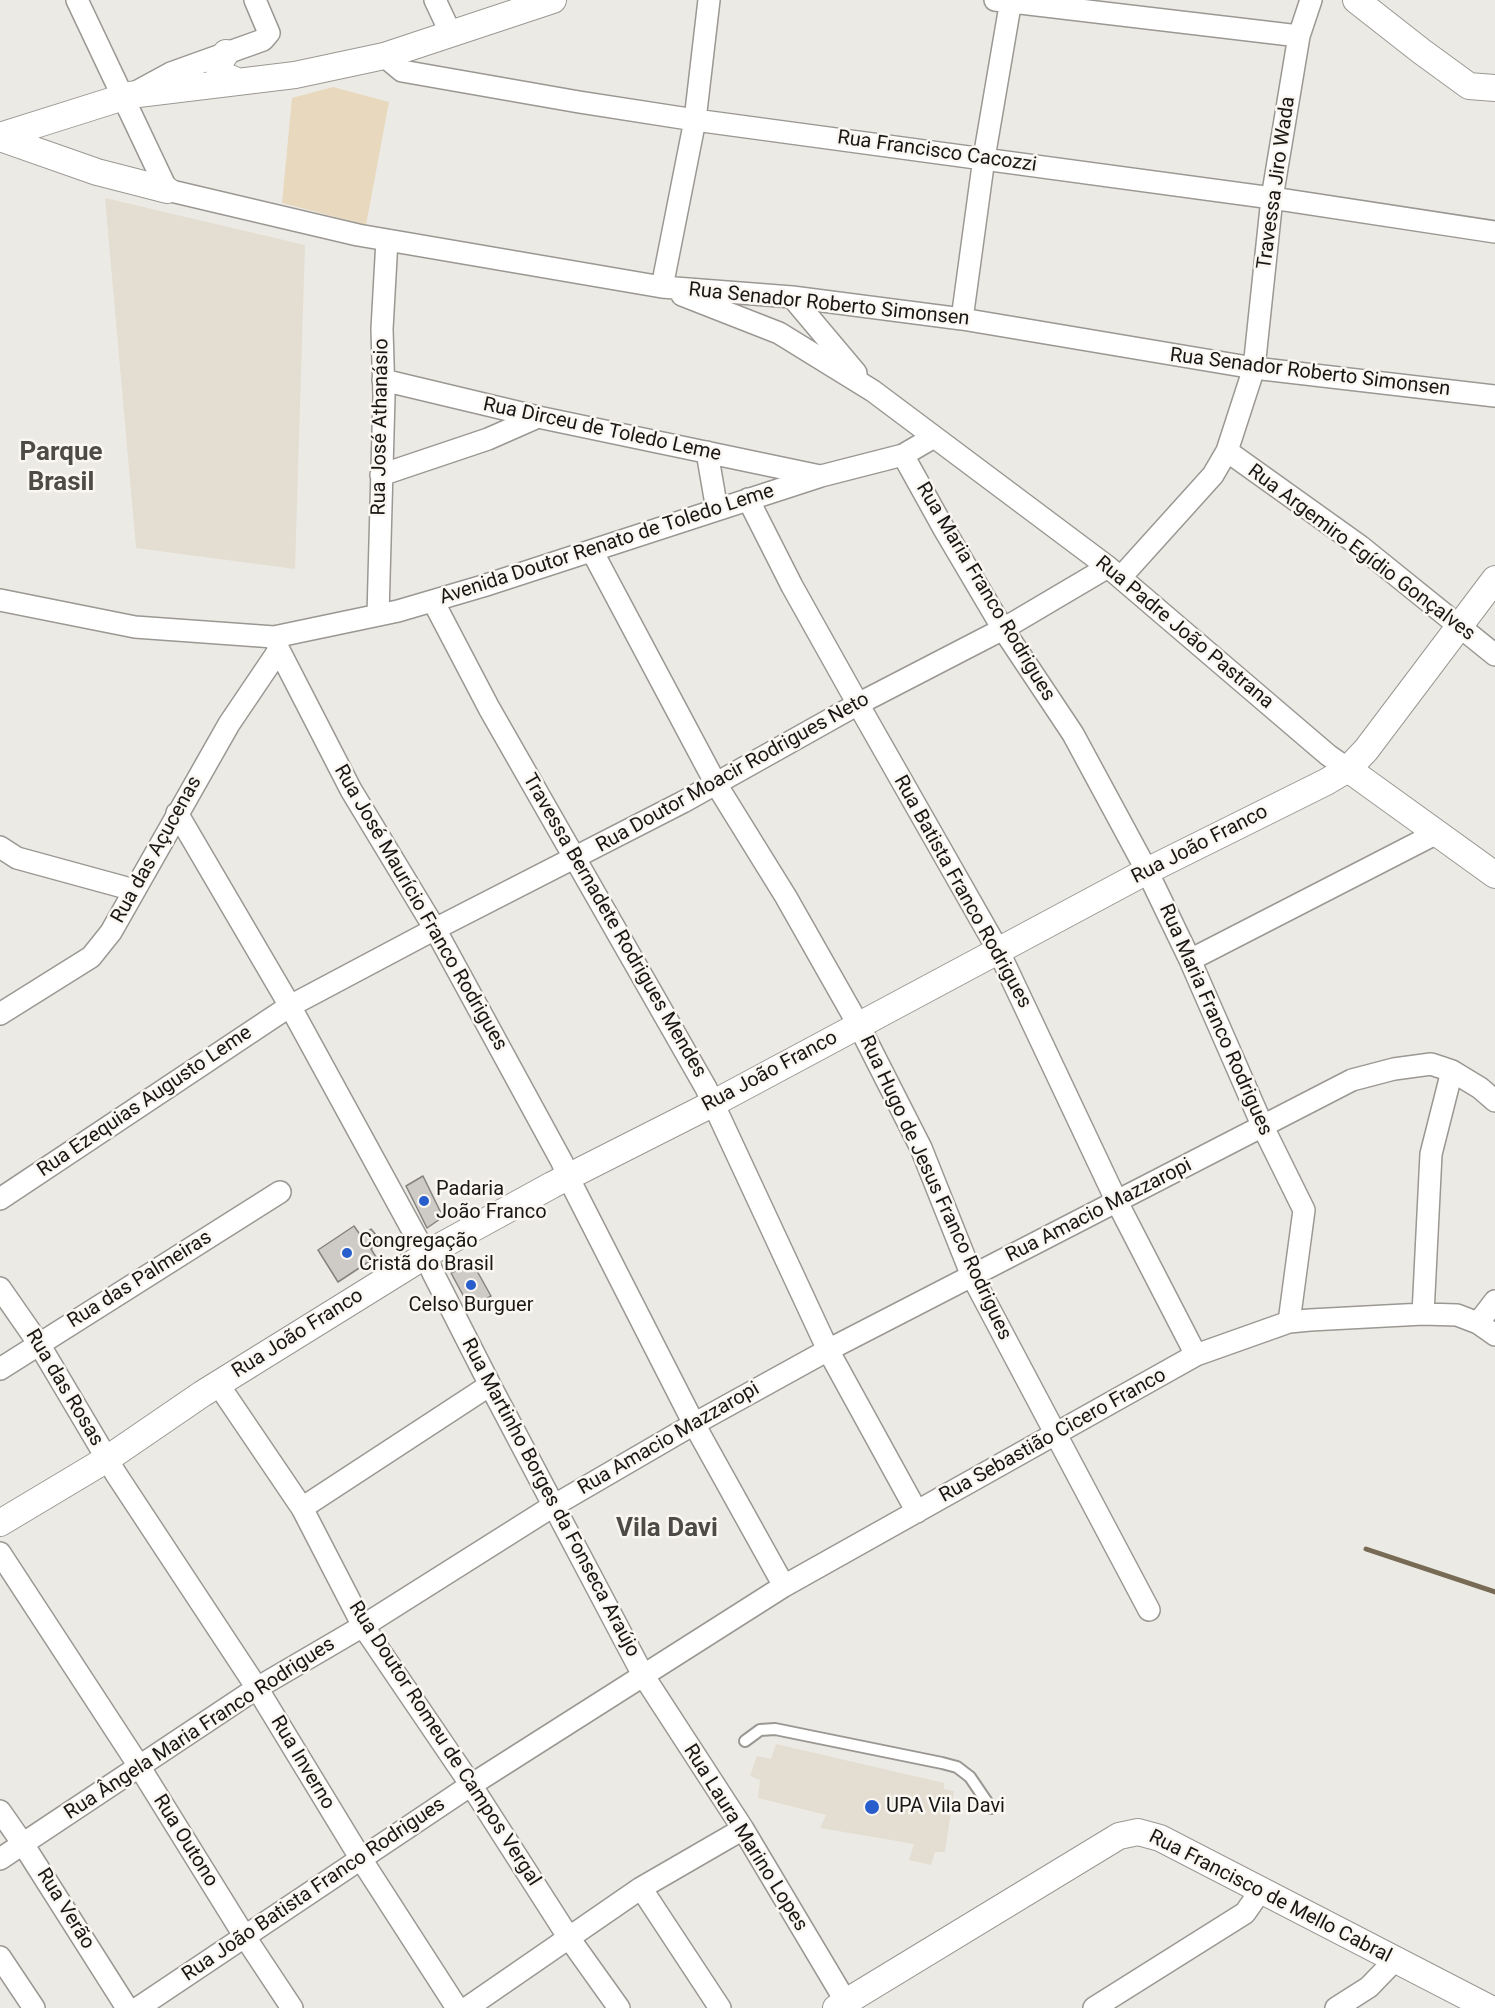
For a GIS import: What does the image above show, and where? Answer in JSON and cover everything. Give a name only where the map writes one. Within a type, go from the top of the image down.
[{"type":"street","points":[[77,0],[127,96],[167,190]]},
{"type":"street","points":[[0,137],[127,96],[171,73],[263,40],[268,33],[255,0]]},
{"type":"street","points":[[435,0],[451,34]]},
{"type":"street","points":[[127,96],[295,75],[384,56],[552,0]]},
{"type":"street","points":[[662,287],[695,120],[709,0]]},
{"type":"street","name":"Travessa Jiro Wada","points":[[1227,452],[1254,368],[1272,198],[1299,36],[1311,0]]},
{"type":"street","points":[[1356,0],[1469,86],[1495,88]]},
{"type":"street","points":[[962,319],[1006,1],[1299,36]]},
{"type":"street","points":[[226,53],[220,62],[219,69],[223,75],[239,82]]},
{"type":"street","name":"Rua Francisco Cacozzi","points":[[384,56],[402,71],[579,102],[695,120],[1272,198],[1495,232]]},
{"type":"street","points":[[0,137],[97,172],[167,190]]},
{"type":"street","name":"Rua Senador Roberto Simonsen","points":[[167,190],[358,235],[662,287],[792,297],[962,319],[1254,368],[1495,396]]},
{"type":"street","name":"Rua José Athanásio","points":[[378,615],[382,329],[387,240]]},
{"type":"street","name":"Rua Padre João Pastrana","points":[[662,287],[779,333],[873,391],[1115,572],[1328,755],[1495,875]]},
{"type":"street","points":[[779,333],[792,297]]},
{"type":"street","name":"Rua Padre João Pastrana","points":[[792,297],[873,391]]},
{"type":"street","name":"Rua Dirceu de Toledo Leme","points":[[383,380],[538,417],[820,476]]},
{"type":"street","points":[[381,475],[488,439],[538,417]]},
{"type":"street","name":"Avenida Doutor Renato de Toledo Leme","points":[[0,600],[135,627],[277,643],[434,601],[820,476],[903,454],[934,437]]},
{"type":"street","name":"Rua Doutor Moacir Rodrigues Neto","points":[[290,1006],[716,784],[858,704],[1115,572],[1213,475],[1227,452]]},
{"type":"street","name":"Rua Argemiro Egídio Gonçalves","points":[[1227,452],[1360,546],[1495,655]]},
{"type":"street","points":[[707,453],[717,510]]},
{"type":"street","name":"Rua Maria Franco Rodrigues","points":[[903,454],[1003,629],[1073,734],[1147,871],[1190,960],[1263,1127],[1304,1210],[1289,1322]]},
{"type":"street","name":"Rua Batista Franco Rodrigues","points":[[748,500],[792,586],[998,951],[1117,1202],[1196,1355]]},
{"type":"street","name":"Rua Hugo de Jesus Franco Rodrigues","points":[[592,550],[716,784],[786,897],[858,1024],[921,1148],[972,1276],[1149,1610]]},
{"type":"street","name":"Rua João Franco","points":[[0,1523],[107,1459],[218,1384],[426,1255],[568,1177],[712,1104],[1147,871],[1348,769],[1366,750],[1495,579]]},
{"type":"street","name":"Travessa Bernadete Rodrigues Mendes","points":[[434,601],[489,708],[700,1077],[828,1350],[917,1512]]},
{"type":"street","name":"Rua das Açucenas","points":[[0,1014],[91,957],[111,932],[177,813],[277,643]]},
{"type":"street","name":"Rua José Maurício Franco Rodrigues","points":[[277,643],[351,790],[435,929],[562,1162],[694,1424],[783,1586]]},
{"type":"street","name":"Rua Martinho Borges da Fonseca Araújo","points":[[177,813],[290,1006],[426,1255],[433,1273],[553,1506],[643,1675]]},
{"type":"street","points":[[1190,960],[1437,833]]},
{"type":"street","points":[[0,847],[17,858],[134,890]]},
{"type":"street","name":"Rua Ezequias Augusto Leme","points":[[0,1199],[290,1006]]},
{"type":"street","name":"Rua Amacio Mazzaropi","points":[[553,1506],[828,1350],[1352,1080],[1394,1069],[1431,1065],[1452,1071],[1495,1101]]},
{"type":"street","points":[[1423,1314],[1431,1154],[1452,1071]]},
{"type":"street","name":"Rua das Palmeiras","points":[[0,1369],[280,1192]]},
{"type":"street","name":"Rua das Rosas","points":[[0,1288],[39,1344],[107,1459]]},
{"type":"street","points":[[1487,1329],[1495,1301]]},
{"type":"street","name":"Rua Sebastião Cicero Franco","points":[[643,1675],[783,1586],[1196,1355],[1289,1322],[1423,1314],[1457,1315],[1487,1329]]},
{"type":"street","name":"Rua Doutor Romeu de Campos Vergal","points":[[218,1384],[302,1508],[363,1626],[471,1785],[569,1938],[620,2008]]},
{"type":"street","points":[[302,1508],[490,1384]]},
{"type":"street","name":"Rua Inverno","points":[[107,1459],[257,1688],[361,1859],[457,2008]]},
{"type":"street","name":"Rua Ângela Maria Franco Rodrigues","points":[[0,1859],[257,1688],[363,1626],[553,1506]]},
{"type":"street","name":"Rua Outono","points":[[0,1553],[139,1766],[292,2008]]},
{"type":"street","name":"Rua João Batista Franco Rodrigues","points":[[138,2008],[471,1785],[643,1675]]},
{"type":"street","name":"Rua Laura Marino Lopes","points":[[643,1675],[743,1829],[841,2005]]},
{"type":"street","name":"Rua Verão","points":[[0,1811],[128,2008]]},
{"type":"street","points":[[467,2008],[641,1888],[743,1829]]},
{"type":"street","name":"Rua Francisco de Mello Cabral","points":[[841,2005],[1119,1836],[1138,1832],[1160,1838],[1489,2008]]},
{"type":"street","points":[[641,1888],[720,2008]]},
{"type":"street","points":[[1094,2008],[1245,1913],[1261,1890]]},
{"type":"street","points":[[0,1957],[34,2008]]},
{"type":"street","points":[[1336,2008],[1369,1987],[1395,1960]]},
{"type":"lane","points":[[745,1741],[760,1730],[775,1729],[957,1767],[970,1777],[991,1808]]},
{"type":"shaded area","points":[[333,87],[389,102],[366,225],[282,203],[292,98]]},
{"type":"shaded area","points":[[105,198],[305,245],[295,569],[136,548]]},
{"type":"shaded area","name":"UPA Vila Davi","points":[[776,1744],[944,1783],[944,1789],[954,1791],[945,1852],[935,1852],[931,1865],[909,1860],[914,1844],[820,1828],[826,1815],[758,1798],[760,1780],[750,1776],[757,1756],[771,1759]]},
{"type":"building","name":"Padaria João Franco","points":[[423,1176],[443,1217],[427,1228],[406,1186]]},
{"type":"building","name":"Congregação Cristã do Brasil","points":[[354,1226],[361,1236],[371,1229],[377,1236],[379,1242],[371,1249],[376,1257],[338,1282],[318,1250]]},
{"type":"building","name":"Celso Burguer","points":[[472,1262],[491,1296],[470,1308],[451,1273]]},
{"type":"waterway","points":[[1366,1549],[1495,1592]]},
{"type":"place","name":"Padaria João Franco","points":[[424,1201]]},
{"type":"place","name":"Congregação Cristã do Brasil","points":[[347,1253]]},
{"type":"place","name":"Celso Burguer","points":[[471,1285]]},
{"type":"place","name":"UPA Vila Davi","points":[[872,1807]]},
{"type":"district","name":"Parque Brasil","points":[[61,468]]},
{"type":"district","name":"Vila Davi","points":[[667,1529]]}]
